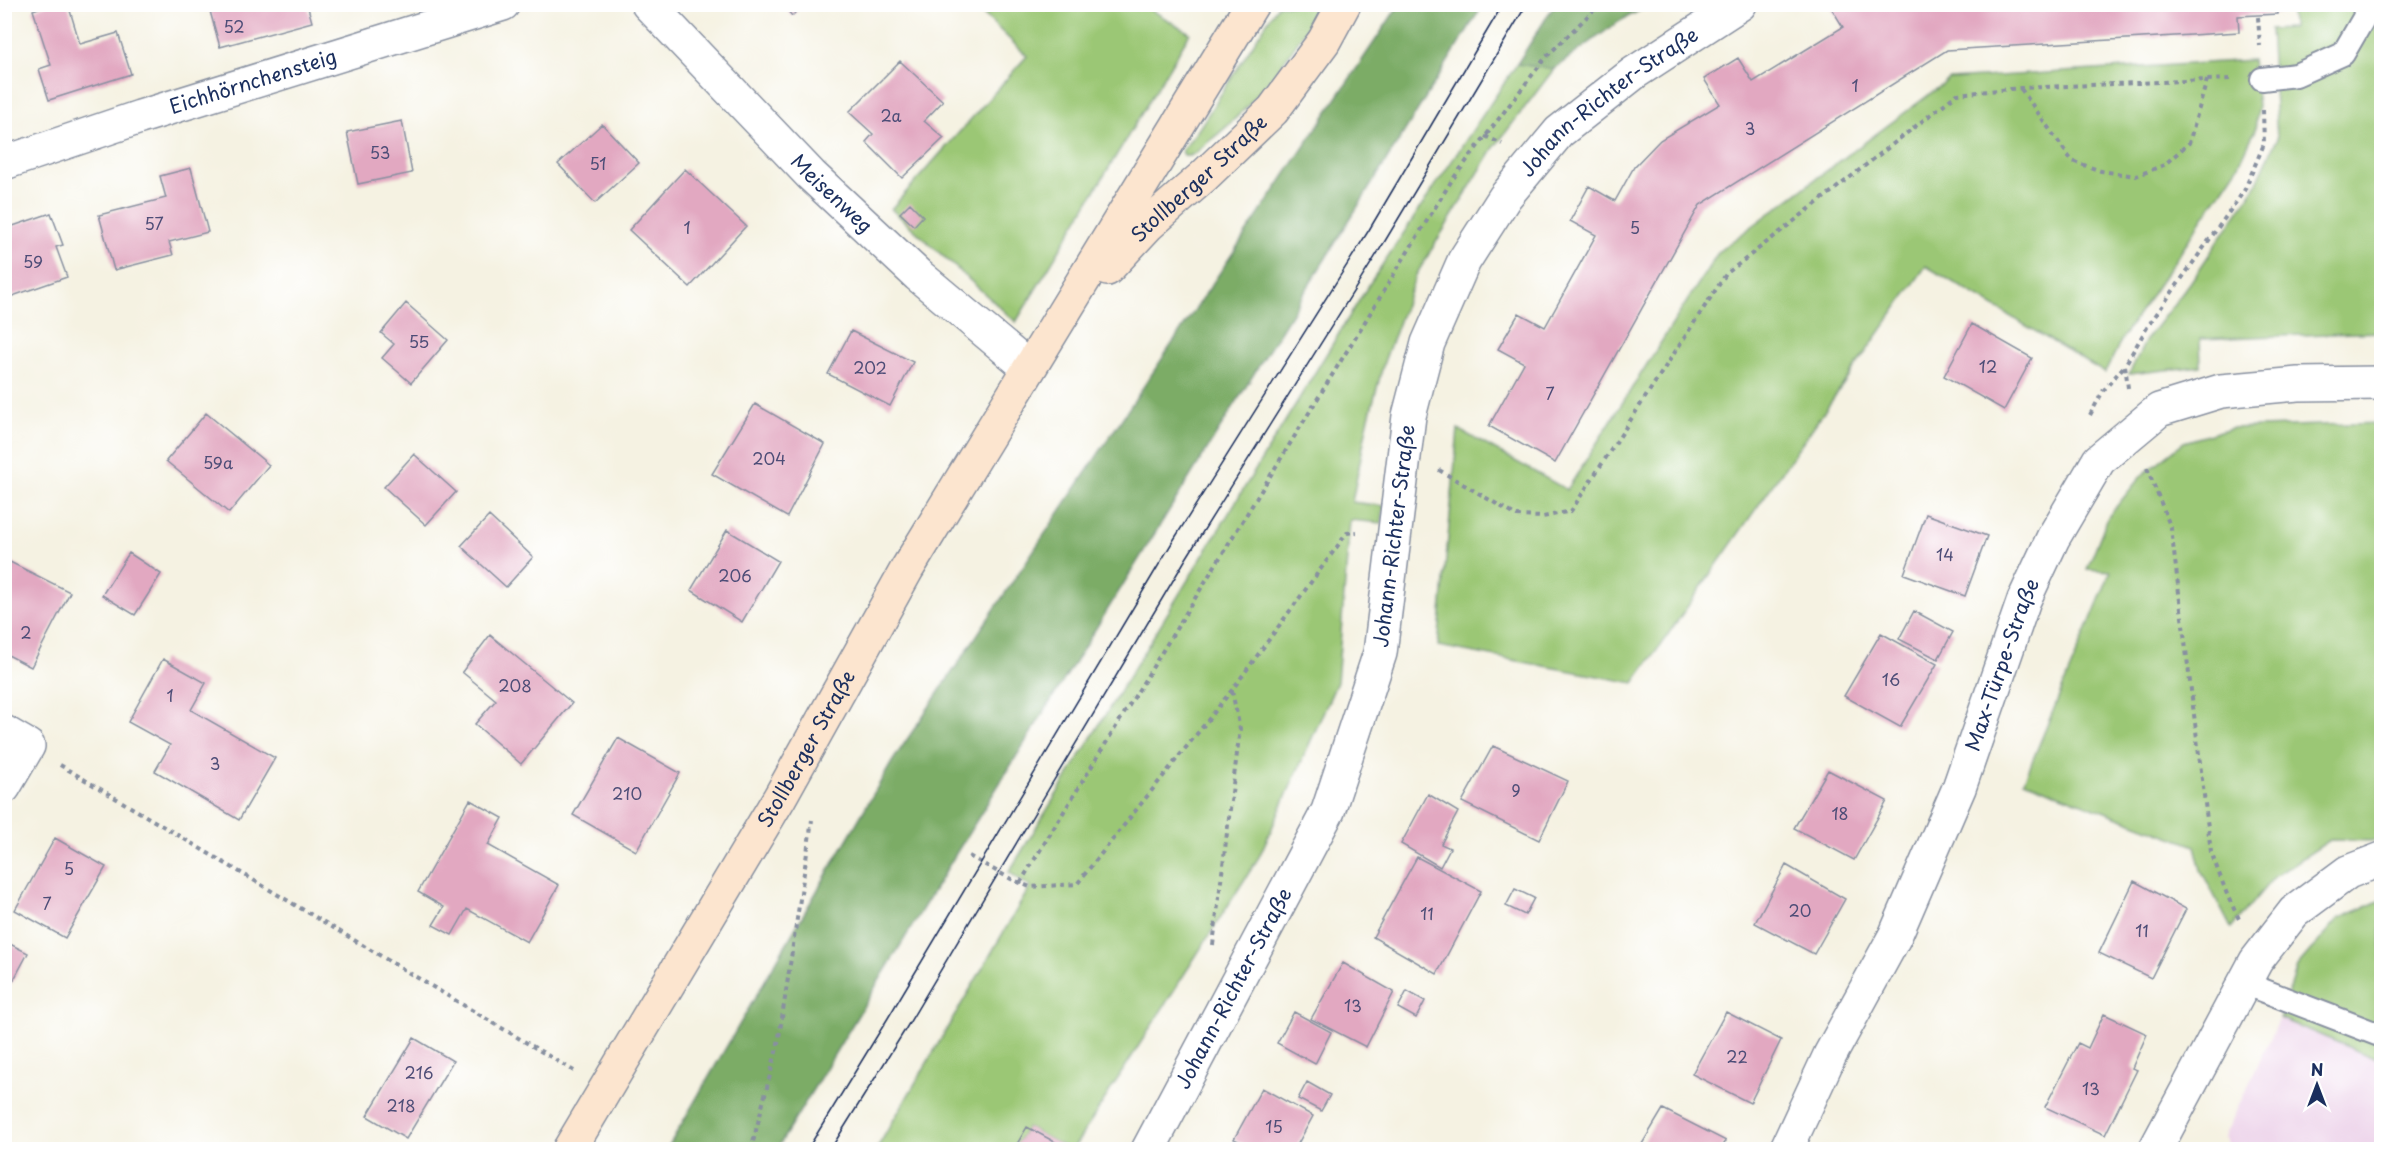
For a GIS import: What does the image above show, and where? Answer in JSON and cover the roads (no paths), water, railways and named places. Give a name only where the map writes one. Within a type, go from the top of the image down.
[{"type":"main road","name":"Stollberger Straße","points":[[569,1149],[780,797],[907,569],[1252,4]]},
{"type":"main road","name":"Stollberger Straße","points":[[1036,357],[1089,289],[1148,225],[1204,176],[1273,110],[1324,41],[1344,4]]},
{"type":"street","name":"Eichhörnchensteig","points":[[4,162],[140,117],[503,4]]},
{"type":"street","name":"Meisenweg","points":[[648,4],[811,175],[918,275],[1036,357]]},
{"type":"street","name":"Johann-Richter-Straße","points":[[1148,1149],[1328,811],[1380,653],[1409,416],[1428,343],[1464,261],[1505,196],[1559,132],[1634,73],[1740,4]]},
{"type":"street","name":"Max-Türpe-Straße","points":[[1786,1149],[1830,1055],[1895,936],[1959,788],[2024,600],[2050,544],[2099,460],[2159,410],[2221,391],[2298,384],[2382,383]]},
{"type":"street","points":[[4,787],[16,739]]},
{"type":"street","points":[[2155,1149],[2250,972],[2294,912],[2348,872],[2382,859]]},
{"type":"lane","points":[[2262,79],[2296,75],[2343,54],[2365,16],[2364,4]]},
{"type":"lane","points":[[2250,972],[2382,1036]]},
{"type":"tram line","points":[[807,1150],[1173,541],[1369,230],[1503,4]]},
{"type":"tram line","points":[[830,1150],[905,1030],[1187,557],[1385,241],[1527,4]]}]
